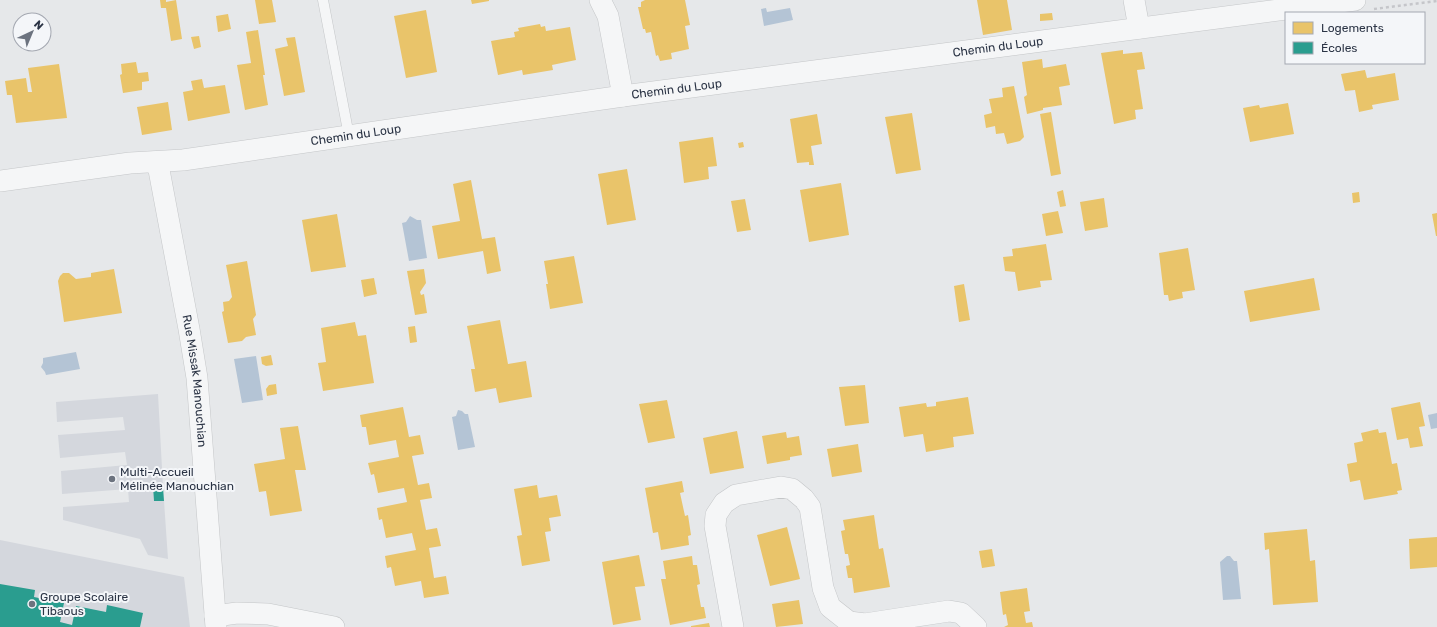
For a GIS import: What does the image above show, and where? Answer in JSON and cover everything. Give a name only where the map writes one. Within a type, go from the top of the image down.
[{"type":"street","points":[[600,0],[608,16],[623,96]]},
{"type":"street","points":[[1134,0],[1139,28]]},
{"type":"street","name":"Chemin du Loup","points":[[1294,12],[1362,5]]},
{"type":"street","name":"Chemin du Loup","points":[[0,181],[130,163],[183,160],[623,96],[1139,28],[1285,13]]},
{"type":"street","name":"Rue Missak Manouchian","points":[[155,162],[159,170],[190,329],[197,378],[215,621]]},
{"type":"street","points":[[733,627],[715,526],[716,515],[724,503],[736,495],[781,487],[792,489],[804,499],[810,507],[823,588],[830,607],[849,622],[865,624],[949,611],[961,613],[976,627]]},
{"type":"street","points":[[215,621],[237,613],[268,614],[334,627]]},
{"type":"lane","points":[[323,0],[349,136]]},
{"type":"path","points":[[1362,5],[1437,1]]},
{"type":"shaded area","name":"Multi-Accueil Mélinée Manouchian","points":[[158,394],[163,487],[153,488],[154,501],[164,501],[168,559],[148,555],[140,539],[63,520],[63,507],[129,502],[128,489],[62,494],[61,471],[127,465],[125,452],[60,458],[58,435],[125,430],[123,417],[57,422],[56,402]]},
{"type":"shaded area","points":[[0,540],[184,577],[190,627],[0,627]]},
{"type":"water","points":[[766,8],[767,12],[790,8],[793,20],[764,26],[761,9]]},
{"type":"water","points":[[410,216],[417,220],[421,220],[427,258],[409,261],[402,223],[406,222]]},
{"type":"water","points":[[76,352],[80,369],[46,375],[41,367],[43,358]]},
{"type":"water","points":[[256,356],[263,400],[242,403],[234,359]]},
{"type":"water","points":[[458,410],[468,414],[475,447],[458,450],[452,417],[456,416]]},
{"type":"water","points":[[1437,413],[1437,428],[1431,429],[1428,415]]},
{"type":"water","points":[[1227,556],[1230,556],[1234,561],[1237,561],[1241,599],[1223,600],[1220,562]]},
{"type":"building: Logements","points":[[160,0],[166,0],[166,2],[176,0],[182,39],[171,41],[166,8],[161,8]]},
{"type":"building: Logements","points":[[255,0],[272,0],[276,22],[259,24]]},
{"type":"building: Logements","points":[[471,0],[489,0],[489,1],[472,4]]},
{"type":"building: Logements","points":[[645,0],[685,0],[690,25],[685,26],[689,49],[671,53],[672,59],[660,61],[658,55],[656,56],[651,32],[646,33],[645,29],[643,29],[638,7],[641,7],[641,2]]},
{"type":"building: Logements","points":[[977,0],[1007,0],[1012,30],[983,35]]},
{"type":"building: Logements","points":[[426,10],[437,72],[406,78],[394,16]]},
{"type":"building: Logements","points":[[1052,13],[1053,20],[1040,21],[1040,14]]},
{"type":"building: Logements","points":[[228,14],[231,29],[218,32],[216,16]]},
{"type":"building: Logements","points":[[540,24],[541,27],[545,26],[546,31],[570,27],[576,60],[552,65],[553,70],[523,75],[522,70],[498,75],[491,41],[515,37],[514,32],[519,31],[518,28]]},
{"type":"building: Logements","points":[[258,30],[268,105],[245,110],[237,65],[251,63],[246,32]]},
{"type":"building: Logements","points":[[199,36],[201,47],[194,49],[191,37]]},
{"type":"building: Logements","points":[[295,37],[305,92],[284,96],[275,49],[288,46],[286,38]]},
{"type":"building: Logements","points":[[1123,50],[1123,54],[1142,52],[1145,69],[1137,70],[1143,109],[1135,110],[1136,119],[1114,124],[1101,53]]},
{"type":"building: Logements","points":[[1042,59],[1043,68],[1066,64],[1070,85],[1059,87],[1062,105],[1043,108],[1043,110],[1027,114],[1024,97],[1027,95],[1022,62]]},
{"type":"building: Logements","points":[[136,62],[138,73],[148,72],[149,81],[142,82],[142,90],[123,93],[120,75],[122,74],[121,64]]},
{"type":"building: Logements","points":[[59,64],[67,118],[16,123],[12,95],[7,95],[5,81],[26,78],[28,92],[32,92],[28,68]]},
{"type":"building: Logements","points":[[1365,70],[1367,78],[1395,73],[1399,100],[1372,105],[1373,109],[1359,112],[1355,90],[1345,91],[1341,74]]},
{"type":"building: Logements","points":[[202,79],[204,88],[225,85],[230,113],[188,121],[183,92],[193,90],[191,81]]},
{"type":"building: Logements","points":[[1014,86],[1024,137],[1020,141],[1007,144],[1004,133],[996,134],[995,126],[986,128],[984,115],[992,113],[989,99],[1003,97],[1002,88]]},
{"type":"building: Logements","points":[[168,102],[172,130],[142,135],[137,107]]},
{"type":"building: Logements","points":[[1288,103],[1294,134],[1250,142],[1243,108],[1259,105],[1260,108]]},
{"type":"building: Logements","points":[[1051,112],[1061,174],[1051,176],[1040,114]]},
{"type":"building: Logements","points":[[912,113],[921,170],[896,174],[885,117]]},
{"type":"building: Logements","points":[[817,114],[822,144],[811,146],[814,165],[809,165],[809,162],[797,163],[790,119]]},
{"type":"building: Logements","points":[[713,137],[717,166],[708,167],[709,179],[684,183],[679,142]]},
{"type":"building: Logements","points":[[743,142],[744,147],[739,148],[738,143]]},
{"type":"building: Logements","points":[[627,169],[636,220],[607,225],[598,174]]},
{"type":"building: Logements","points":[[471,180],[482,239],[495,237],[501,271],[487,274],[483,251],[438,259],[432,226],[460,221],[453,184]]},
{"type":"building: Logements","points":[[841,183],[849,235],[809,242],[800,190]]},
{"type":"building: Logements","points":[[1063,190],[1066,206],[1060,207],[1057,192]]},
{"type":"building: Logements","points":[[1359,192],[1360,202],[1353,203],[1352,193]]},
{"type":"building: Logements","points":[[1104,198],[1108,227],[1085,231],[1080,202]]},
{"type":"building: Logements","points":[[745,199],[751,230],[737,232],[731,201]]},
{"type":"building: Logements","points":[[1058,211],[1063,233],[1046,236],[1042,214]]},
{"type":"building: Logements","points":[[1437,213],[1437,236],[1436,236],[1432,214]]},
{"type":"building: Logements","points":[[337,214],[346,267],[311,272],[302,220]]},
{"type":"building: Logements","points":[[1046,244],[1052,280],[1040,281],[1041,287],[1018,291],[1015,272],[1005,271],[1003,257],[1013,256],[1012,249]]},
{"type":"building: Logements","points":[[1188,248],[1195,290],[1182,292],[1183,298],[1169,301],[1168,295],[1164,295],[1159,253]]},
{"type":"building: Logements","points":[[574,256],[583,303],[550,309],[544,261]]},
{"type":"building: Logements","points":[[247,261],[256,315],[253,319],[256,335],[246,337],[242,341],[228,343],[222,312],[224,311],[223,302],[229,301],[232,297],[226,265]]},
{"type":"building: Logements","points":[[114,269],[122,313],[64,322],[58,281],[60,276],[63,273],[69,273],[76,279],[91,277],[91,273]]},
{"type":"building: Logements","points":[[424,269],[426,283],[420,292],[421,295],[424,294],[427,313],[415,315],[407,271]]},
{"type":"building: Logements","points":[[374,278],[377,294],[364,297],[361,280]]},
{"type":"building: Logements","points":[[1314,278],[1320,310],[1250,322],[1244,291]]},
{"type":"building: Logements","points":[[964,284],[970,320],[959,322],[954,286]]},
{"type":"building: Logements","points":[[500,320],[508,364],[526,361],[532,397],[499,403],[496,388],[475,392],[471,369],[475,369],[467,326]]},
{"type":"building: Logements","points":[[355,322],[358,336],[366,335],[374,383],[323,391],[318,363],[326,362],[321,328]]},
{"type":"building: Logements","points":[[415,326],[417,342],[410,343],[408,327]]},
{"type":"building: Logements","points":[[271,355],[273,365],[266,366],[262,364],[261,357]]},
{"type":"building: Logements","points":[[276,384],[277,394],[267,396],[266,389],[269,385]]},
{"type":"building: Logements","points":[[865,385],[869,423],[845,426],[839,387]]},
{"type":"building: Logements","points":[[968,397],[974,434],[953,437],[954,447],[926,452],[923,434],[904,437],[899,407],[926,403],[927,407],[936,406],[936,402]]},
{"type":"building: Logements","points":[[667,400],[675,438],[648,443],[639,404]]},
{"type":"building: Logements","points":[[1420,402],[1425,426],[1419,427],[1423,446],[1410,448],[1408,438],[1397,440],[1391,408]]},
{"type":"building: Logements","points":[[403,407],[409,437],[420,435],[424,454],[412,456],[418,485],[429,483],[432,498],[420,500],[426,530],[437,528],[441,546],[429,548],[434,578],[446,576],[449,594],[424,598],[421,581],[395,586],[391,567],[387,568],[385,556],[416,550],[412,533],[386,538],[382,519],[379,520],[377,508],[407,502],[404,488],[378,493],[374,474],[371,475],[368,463],[399,457],[396,440],[369,445],[366,427],[362,427],[360,415]]},
{"type":"building: Logements","points":[[298,426],[306,470],[295,470],[302,511],[270,516],[266,491],[259,492],[254,464],[285,459],[280,428]]},
{"type":"building: Logements","points":[[1378,429],[1379,433],[1386,432],[1392,464],[1397,463],[1402,490],[1397,491],[1398,494],[1364,500],[1360,480],[1350,482],[1347,464],[1357,462],[1354,443],[1363,441],[1361,433]]},
{"type":"building: Logements","points":[[737,431],[744,468],[710,474],[703,438]]},
{"type":"building: Logements","points":[[786,432],[787,438],[799,436],[802,455],[790,457],[790,460],[767,464],[762,436]]},
{"type":"building: Logements","points":[[858,444],[862,472],[832,477],[827,449]]},
{"type":"building: Logements","points":[[682,481],[684,492],[680,493],[685,516],[688,515],[691,535],[688,536],[689,545],[661,550],[658,532],[653,533],[645,488]]},
{"type":"building: Logements","points":[[537,485],[539,498],[557,495],[561,516],[549,518],[551,531],[545,532],[550,561],[522,566],[517,536],[522,535],[514,489]]},
{"type":"building: Logements","points":[[874,515],[879,549],[883,548],[890,587],[854,593],[852,578],[848,578],[846,566],[850,565],[848,554],[845,554],[841,531],[845,530],[843,520]]},
{"type":"building: Logements","points":[[787,527],[800,579],[770,586],[757,535]]},
{"type":"building: Logements","points":[[1307,529],[1310,561],[1315,560],[1318,602],[1273,605],[1269,549],[1265,550],[1264,533]]},
{"type":"building: Logements","points":[[1437,537],[1437,567],[1410,569],[1409,539]]},
{"type":"building: Logements","points":[[992,549],[995,566],[982,568],[979,551]]},
{"type":"building: Logements","points":[[639,555],[645,586],[635,587],[641,620],[613,625],[602,562]]},
{"type":"building: Logements","points":[[692,556],[693,565],[697,565],[700,584],[697,585],[701,607],[704,607],[706,618],[670,625],[661,579],[666,579],[663,561]]},
{"type":"building: Logements","points":[[1027,588],[1030,611],[1024,612],[1026,623],[1032,622],[1033,627],[1004,627],[1008,625],[1006,614],[1003,615],[1000,592]]},
{"type":"building: Logements","points":[[799,600],[803,624],[776,627],[772,604]]},
{"type":"building: Logements","points":[[709,623],[710,627],[691,627],[691,626]]},
{"type":"building: Écoles","points":[[153,487],[163,487],[164,501],[154,501]]},
{"type":"building: Écoles","name":"Groupe Scolaire Tibaous","points":[[0,584],[35,590],[34,597],[64,603],[60,622],[72,625],[76,606],[106,612],[107,605],[143,613],[140,627],[0,627]]},
{"type":"place","name":"Multi-Accueil Mélinée Manouchian","points":[[112,479]]},
{"type":"place","name":"Groupe Scolaire Tibaous","points":[[32,604]]}]
